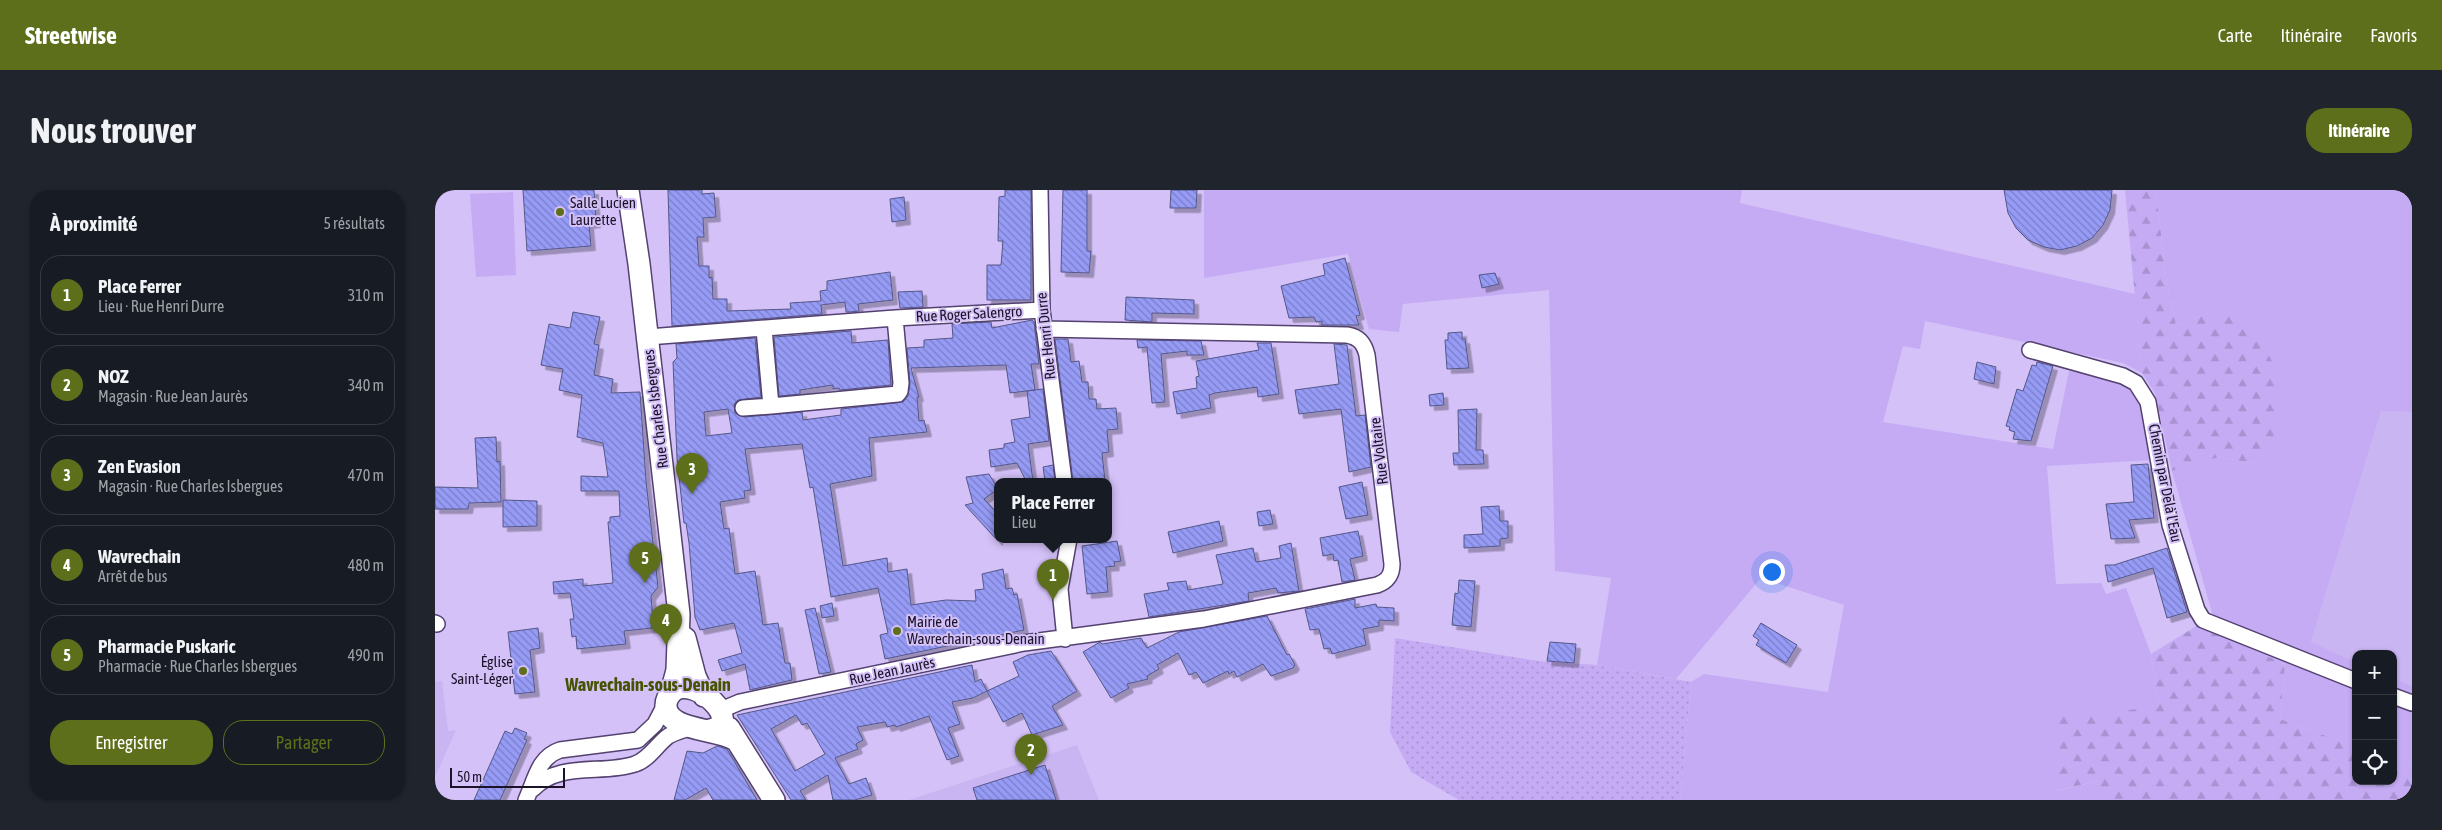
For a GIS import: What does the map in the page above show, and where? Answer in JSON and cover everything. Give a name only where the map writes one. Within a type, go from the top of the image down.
[{"type":"main road","name":"Rue Charles Isbergues","points":[[627,190],[648,337],[679,614],[695,676],[705,696]]},
{"type":"main road","name":"Rue Charles Isbergues","points":[[639,190],[639,264]]},
{"type":"main road","name":"Rue Charles Isbergues","points":[[669,698],[677,670],[679,614]]},
{"type":"main road","points":[[711,720],[673,721],[667,712],[669,698],[678,688],[686,687],[695,689],[705,696],[711,720],[736,740],[774,800]]},
{"type":"street","name":"Rue Henri Durre","points":[[1041,190],[1042,310],[1064,478]]},
{"type":"street","name":"Rue Roger Salengro","points":[[648,337],[895,318],[1042,310]]},
{"type":"street","name":"Rue Roger Salengro","points":[[743,408],[898,394],[901,383],[895,318]]},
{"type":"street","points":[[764,329],[771,406]]},
{"type":"street","name":"Rue Voltaire","points":[[1044,329],[1347,335],[1358,339],[1365,347],[1367,355],[1392,564],[1391,575],[1383,583],[1377,585],[1204,619],[1094,635]]},
{"type":"street","name":"Chemin par Delà l'Eau","points":[[2030,350],[2123,376],[2136,383],[2145,394],[2151,412],[2170,525],[2197,610],[2203,620],[2352,679]]},
{"type":"street","points":[[1065,639],[1060,589],[1068,543]]},
{"type":"street","name":"Rue Jean Jaurès","points":[[528,796],[544,778],[558,773],[626,766],[640,762],[667,738],[711,720],[740,702],[1013,645],[1094,635]]},
{"type":"street","points":[[2397,697],[2412,703]]},
{"type":"street","points":[[528,796],[542,761],[549,754],[560,750],[638,740],[655,724],[669,698]]},
{"type":"shaded area","points":[[2381,411],[2412,412],[2412,686],[2397,680],[2397,650],[2352,650],[2352,660],[2311,642]]},
{"type":"shaded area","points":[[442,681],[448,731],[456,730],[435,777],[435,682]]},
{"type":"shaded area","points":[[1077,745],[1099,800],[909,800]]},
{"type":"green space","points":[[1204,190],[1742,190],[1740,203],[2135,294],[2142,373],[2123,363],[1925,321],[1920,349],[1903,346],[1883,422],[2053,449],[2069,371],[2118,382],[2127,387],[2140,404],[2147,427],[2152,460],[2047,466],[2056,584],[2101,583],[2106,594],[2126,588],[2151,654],[2159,707],[2056,791],[2099,781],[2105,800],[1680,800],[1691,682],[1704,674],[1828,692],[1844,605],[1761,578],[1676,679],[1597,665],[1611,578],[1555,571],[1549,290],[1403,304],[1399,332],[1369,329],[1348,254],[1204,278]]},
{"type":"green space","points":[[2125,190],[2156,190],[2166,278],[2176,325],[2214,311],[2251,323],[2279,374],[2273,445],[2259,464],[2219,457],[2172,471],[2155,393],[2142,373]]},
{"type":"green space","points":[[2156,190],[2412,190],[2412,412],[2381,411],[2311,642],[2352,660],[2352,746],[2280,719],[2285,664],[2198,625],[2213,616],[2172,471],[2219,457],[2259,464],[2214,311],[2176,325],[2166,278]]},
{"type":"green space","points":[[513,192],[516,275],[476,277],[470,194]]},
{"type":"green space","points":[[2198,625],[2285,664],[2280,719],[2352,746],[2352,785],[2397,785],[2397,761],[2412,767],[2412,800],[2105,800],[2098,781],[2055,791],[2058,717],[2159,707],[2151,654]]},
{"type":"green space","points":[[1395,638],[1538,661],[1597,665],[1691,682],[1680,800],[1459,800],[1411,772],[1390,732]]},
{"type":"green space","points":[[2397,680],[2412,686],[2412,767],[2397,761]]},
{"type":"building","name":"Salle Lucien Laurette","points":[[523,190],[594,190],[596,223],[589,224],[591,246],[527,251]]},
{"type":"building","points":[[668,190],[702,190],[702,194],[714,193],[716,217],[703,218],[704,237],[697,237],[699,266],[709,266],[709,278],[712,277],[713,299],[727,299],[727,311],[791,309],[790,303],[821,301],[820,291],[827,290],[827,281],[890,272],[893,300],[858,304],[859,311],[846,312],[845,302],[821,305],[822,314],[672,326]]},
{"type":"building","points":[[1005,190],[1031,190],[1031,300],[987,300],[987,265],[1001,265],[1003,241],[998,241],[999,197],[1005,196]]},
{"type":"building","points":[[1063,190],[1087,190],[1087,251],[1091,251],[1089,273],[1061,272]]},
{"type":"building","points":[[1171,190],[1197,190],[1196,208],[1170,208]]},
{"type":"building","points":[[2004,190],[2112,190],[2110,210],[2103,225],[2092,238],[2077,246],[2060,250],[2044,247],[2028,240],[2016,228],[2008,213]]},
{"type":"building","points":[[904,197],[906,220],[892,222],[890,199]]},
{"type":"building","points":[[1345,258],[1360,315],[1356,316],[1359,325],[1322,325],[1322,321],[1316,322],[1314,317],[1289,318],[1281,286],[1325,275],[1323,264]]},
{"type":"building","points":[[1495,273],[1499,284],[1482,288],[1479,275]]},
{"type":"building","points":[[922,291],[923,307],[900,308],[898,292]]},
{"type":"building","points":[[1126,297],[1194,300],[1194,314],[1152,313],[1152,322],[1125,320]]},
{"type":"building","points":[[573,312],[600,317],[594,344],[599,345],[594,375],[613,379],[611,393],[640,392],[646,481],[658,587],[651,596],[652,628],[624,631],[626,644],[577,649],[576,636],[572,637],[570,619],[574,619],[570,593],[554,594],[553,582],[583,579],[583,586],[613,583],[608,522],[610,522],[610,517],[620,516],[619,491],[581,491],[581,476],[608,477],[603,443],[577,437],[582,395],[559,390],[563,369],[541,365],[549,324],[570,328]]},
{"type":"building","points":[[1032,320],[1034,322],[1039,364],[1031,364],[1035,390],[1010,393],[1006,365],[911,368],[919,397],[917,397],[919,421],[924,420],[927,432],[869,438],[872,476],[830,484],[843,566],[887,558],[888,572],[907,569],[911,605],[946,600],[976,601],[975,590],[984,589],[982,574],[1003,569],[1006,589],[1012,588],[1014,595],[1017,594],[1024,630],[885,659],[880,635],[888,633],[878,588],[831,597],[813,487],[810,488],[802,444],[745,449],[751,490],[744,491],[745,498],[720,502],[724,529],[729,528],[735,574],[755,571],[763,625],[778,623],[785,663],[790,663],[792,680],[750,690],[745,664],[722,671],[718,660],[742,653],[734,623],[700,630],[695,617],[689,543],[686,523],[684,523],[677,458],[673,362],[677,358],[676,344],[755,338],[761,397],[738,400],[734,404],[735,413],[744,417],[802,412],[803,420],[841,415],[841,409],[903,402],[908,396],[910,384],[907,348],[924,347],[924,340],[953,338],[952,324],[991,322],[992,328]],"holes":[[[728,409],[732,433],[706,436],[704,412]]]},
{"type":"building","points":[[851,331],[852,343],[888,340],[891,385],[840,390],[839,388],[833,389],[833,385],[800,390],[800,394],[779,396],[774,337]]},
{"type":"building","points":[[1462,332],[1462,339],[1465,339],[1469,368],[1447,369],[1445,340],[1448,340],[1448,333]]},
{"type":"building","points":[[1055,339],[1068,339],[1071,362],[1079,361],[1082,382],[1088,382],[1089,399],[1096,399],[1097,409],[1116,408],[1118,429],[1107,430],[1109,452],[1102,453],[1105,478],[1073,478]]},
{"type":"building","points":[[1137,340],[1201,341],[1204,355],[1187,355],[1187,351],[1161,354],[1165,402],[1152,403],[1147,347],[1138,348]]},
{"type":"building","points":[[1257,343],[1271,343],[1279,394],[1258,397],[1257,387],[1215,393],[1209,395],[1211,408],[1177,414],[1173,392],[1197,388],[1196,377],[1199,376],[1196,361],[1259,350]]},
{"type":"building","points":[[1334,344],[1347,345],[1356,416],[1365,415],[1371,467],[1349,472],[1341,409],[1299,414],[1295,390],[1339,384]]},
{"type":"building","points":[[1977,362],[1996,367],[1994,384],[1974,379]]},
{"type":"building","points":[[2037,362],[2053,366],[2031,441],[2013,439],[2015,432],[2009,430],[2010,427],[2006,426],[2017,389],[2023,391],[2032,365],[2036,366]]},
{"type":"building","points":[[1043,389],[1049,441],[1028,444],[1033,478],[1024,478],[1017,463],[991,467],[989,450],[1004,448],[1004,444],[1015,442],[1011,420],[1030,417],[1027,391]]},
{"type":"building","points":[[1443,393],[1444,405],[1430,406],[1429,395]]},
{"type":"building","points":[[1477,409],[1476,450],[1483,450],[1484,464],[1454,465],[1453,453],[1459,453],[1458,410]]},
{"type":"building","points":[[496,437],[497,462],[500,461],[501,502],[469,503],[468,509],[435,509],[435,487],[478,488],[475,438]]},
{"type":"building","points":[[2148,464],[2154,518],[2129,520],[2135,538],[2111,539],[2106,504],[2134,502],[2131,465]]},
{"type":"building","points":[[1053,465],[1055,478],[1045,478],[1043,467]]},
{"type":"building","points":[[989,474],[994,482],[994,492],[984,499],[994,510],[994,537],[965,505],[973,503],[966,477]]},
{"type":"building","points":[[1362,482],[1368,515],[1346,519],[1339,487]]},
{"type":"building","points":[[503,500],[537,501],[537,526],[503,527]]},
{"type":"building","points":[[1499,506],[1500,521],[1508,521],[1508,538],[1500,539],[1500,546],[1464,548],[1464,535],[1483,534],[1481,507]]},
{"type":"building","points":[[1270,510],[1273,524],[1259,526],[1257,512]]},
{"type":"building","points":[[1219,521],[1223,541],[1173,553],[1168,532]]},
{"type":"building","points":[[1358,531],[1363,556],[1350,559],[1355,580],[1342,582],[1338,560],[1334,561],[1333,554],[1323,556],[1320,538]]},
{"type":"building","points":[[1117,541],[1121,561],[1114,562],[1115,566],[1106,567],[1108,592],[1087,594],[1082,546]]},
{"type":"building","points":[[1291,543],[1299,591],[1278,593],[1276,588],[1248,593],[1249,601],[1149,617],[1144,594],[1169,590],[1167,583],[1186,581],[1188,590],[1223,584],[1216,555],[1253,548],[1256,562],[1281,558],[1279,546]]},
{"type":"building","points":[[2167,548],[2187,612],[2167,618],[2153,568],[2108,582],[2105,565],[2114,565]]},
{"type":"building","points":[[1459,580],[1475,581],[1471,627],[1452,625],[1455,593],[1458,594]]},
{"type":"building","points":[[1355,599],[1355,608],[1376,604],[1377,607],[1394,608],[1394,621],[1379,620],[1379,626],[1363,629],[1366,645],[1332,654],[1330,648],[1324,649],[1319,629],[1310,630],[1305,609]]},
{"type":"building","points":[[832,603],[834,616],[822,618],[820,606]]},
{"type":"building","points":[[815,608],[831,672],[819,674],[805,610]]},
{"type":"building","points":[[1267,616],[1287,655],[1289,654],[1295,665],[1293,668],[1271,676],[1263,664],[1237,677],[1234,671],[1229,674],[1228,671],[1203,683],[1196,672],[1189,675],[1178,653],[1157,665],[1159,669],[1147,676],[1148,679],[1127,684],[1129,688],[1111,698],[1083,652],[1100,642],[1102,644],[1141,638],[1147,648],[1179,632]]},
{"type":"building","points":[[1761,623],[1797,645],[1786,663],[1756,645],[1759,640],[1753,636]]},
{"type":"building","name":"Église Saint-Léger","points":[[538,628],[540,648],[530,650],[535,692],[515,694],[508,632]]},
{"type":"building","points":[[1550,642],[1576,644],[1574,663],[1547,661]]},
{"type":"building","points":[[1051,651],[1077,691],[1052,706],[1063,725],[1032,735],[1022,713],[1003,722],[987,691],[1019,676],[1013,662],[1028,655]]},
{"type":"building","points":[[972,665],[975,682],[981,679],[987,691],[973,698],[952,702],[960,724],[948,728],[959,756],[947,760],[929,716],[896,727],[895,725],[887,727],[885,722],[857,727],[863,740],[856,744],[858,749],[835,758],[849,784],[866,778],[872,795],[855,800],[833,800],[828,775],[800,791],[806,800],[791,800],[737,715]],"holes":[[[796,715],[802,725],[807,723],[825,754],[795,771],[771,729]]]},
{"type":"building","points":[[515,728],[527,733],[524,739],[527,740],[500,800],[474,800],[505,731],[512,734]]},
{"type":"building","points":[[717,746],[727,749],[757,800],[713,800],[706,788],[685,800],[674,800],[687,751],[703,753]]},
{"type":"building","points":[[1045,765],[1056,800],[977,800],[973,788]]},
{"type":"place","name":"Salle Lucien Laurette","points":[[560,212]]},
{"type":"place","name":"Zen Evasion","points":[[692,494]]},
{"type":"place","name":"Pharmacie Puskaric","points":[[645,583]]},
{"type":"place","name":"Place Ferrer","points":[[1053,600]]},
{"type":"place","name":"Mairie de Wavrechain-sous-Denain","points":[[897,631]]},
{"type":"place","name":"Wavrechain","points":[[666,645]]},
{"type":"place","name":"Église Saint-Léger","points":[[523,671]]},
{"type":"place","name":"NOZ","points":[[1031,775]]},
{"type":"district","name":"Wavrechain-sous-Denain","points":[[648,685]]}]
